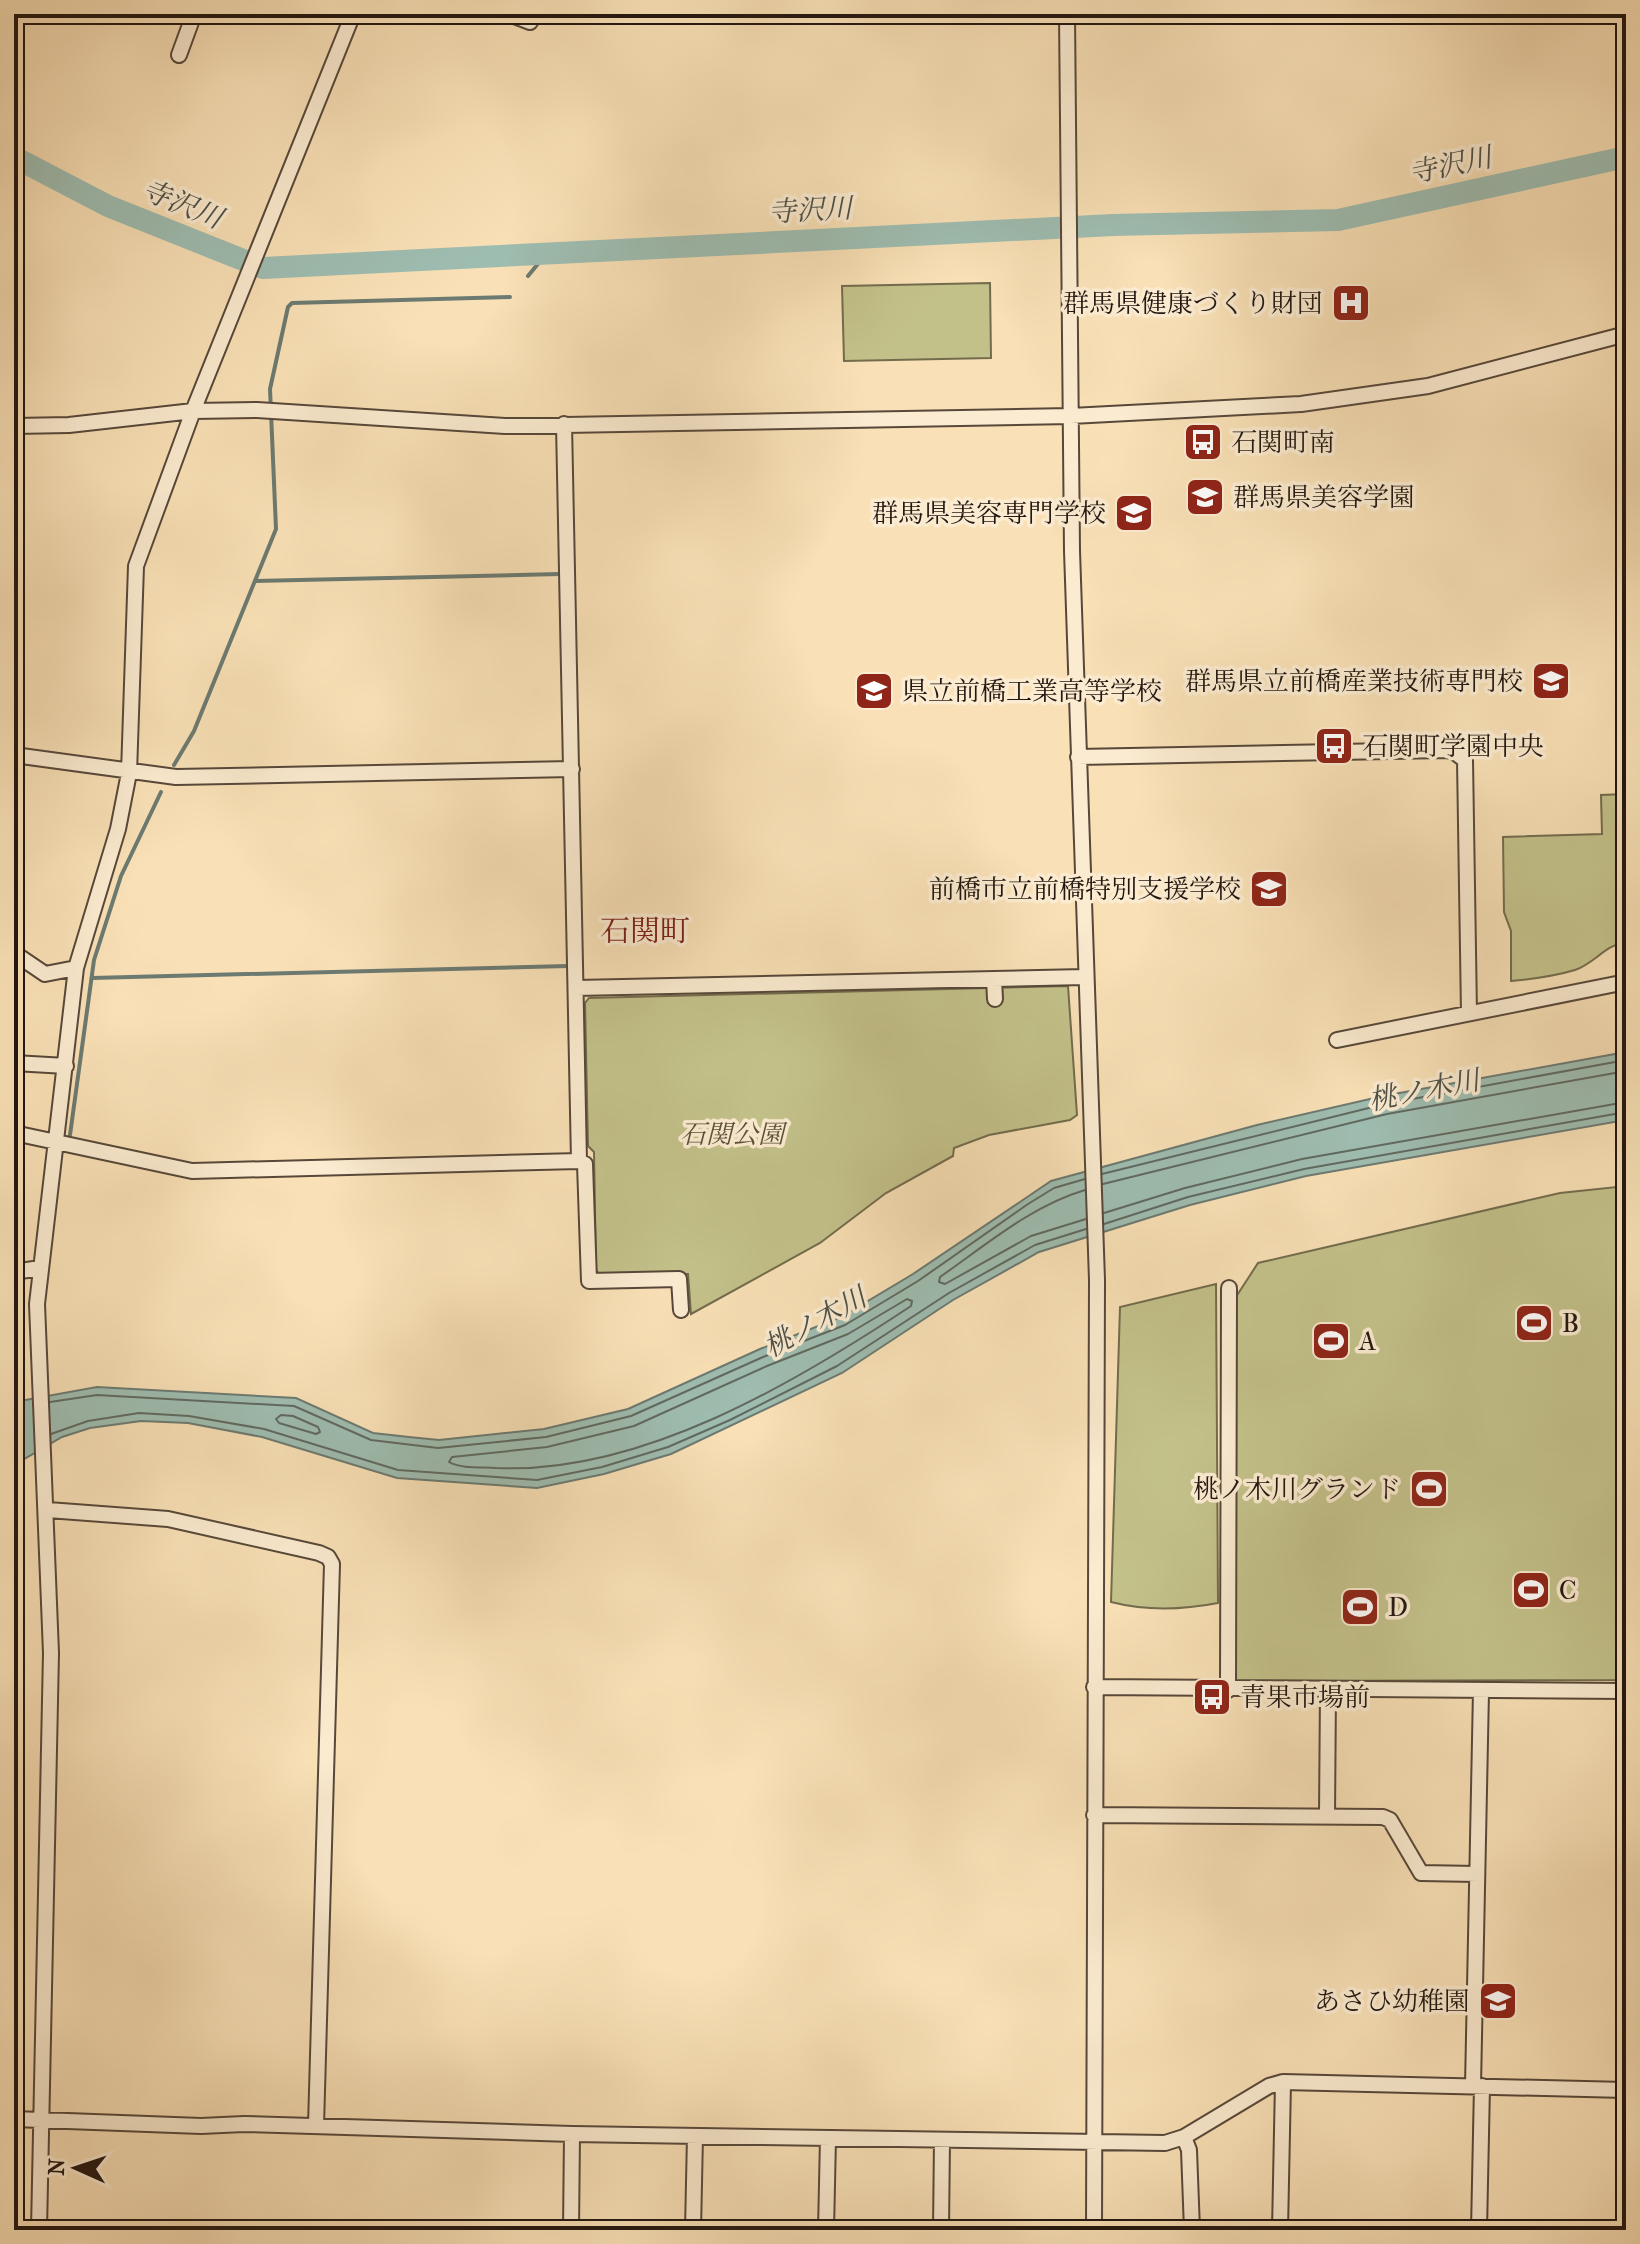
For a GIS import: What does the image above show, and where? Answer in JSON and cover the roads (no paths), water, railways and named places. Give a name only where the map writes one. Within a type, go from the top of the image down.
[{"type":"street","points":[[179,55],[194,14]]},
{"type":"street","points":[[39,2230],[51,1653],[47,1502],[38,1355],[40,1268],[76,968],[118,829],[129,773],[136,566],[193,411],[268,232],[353,14]]},
{"type":"street","points":[[509,14],[530,22],[534,14]]},
{"type":"street","points":[[1067,14],[1068,255],[1078,757],[1096,1266],[1094,2230]]},
{"type":"street","points":[[14,426],[69,425],[193,411],[285,411],[505,426],[1071,416],[1301,404],[1428,386],[1626,334]]},
{"type":"street","points":[[564,424],[579,1161]]},
{"type":"street","points":[[1078,757],[1445,750],[1461,756],[1465,760],[1469,1013]]},
{"type":"street","points":[[14,755],[176,777],[572,769]]},
{"type":"street","points":[[14,953],[45,974],[76,968]]},
{"type":"street","points":[[576,988],[1084,977]]},
{"type":"street","points":[[994,979],[995,999]]},
{"type":"street","points":[[1337,1040],[1626,982]]},
{"type":"street","points":[[14,1063],[66,1066]]},
{"type":"street","points":[[14,1133],[192,1171],[579,1161],[585,1164],[589,1281],[679,1279],[681,1310]]},
{"type":"street","points":[[14,1272],[40,1268]]},
{"type":"street","points":[[1228,1690],[1229,1288]]},
{"type":"street","points":[[47,1502],[168,1519],[319,1553],[328,1557],[332,1564],[316,2126]]},
{"type":"street","points":[[1094,1687],[1626,1691]]},
{"type":"street","points":[[1327,1816],[1328,1690]]},
{"type":"street","points":[[1479,2230],[1477,1874],[1481,1691]]},
{"type":"street","points":[[1094,1815],[1388,1817],[1421,1873],[1477,1874]]},
{"type":"street","points":[[14,2119],[572,2134],[1165,2143],[1184,2137],[1269,2086],[1283,2082],[1626,2090]]},
{"type":"street","points":[[1280,2230],[1283,2082]]},
{"type":"street","points":[[571,2230],[572,2134]]},
{"type":"street","points":[[693,2230],[695,2136]]},
{"type":"street","points":[[1184,2137],[1189,2150],[1192,2230]]},
{"type":"street","points":[[826,2230],[828,2138]]},
{"type":"street","points":[[941,2230],[942,2140]]},
{"type":"water","name":"桃ノ木川","points":[[1626,1052],[1626,1120],[1306,1176],[1190,1205],[1039,1252],[953,1300],[842,1373],[671,1454],[604,1474],[537,1488],[397,1478],[262,1437],[188,1423],[141,1421],[90,1428],[62,1437],[14,1465],[14,1402],[97,1387],[296,1398],[373,1433],[439,1440],[544,1429],[628,1409],[760,1349],[841,1317],[913,1274],[1051,1181],[1257,1125],[1383,1096]]},
{"type":"waterway","name":"寺沢川","points":[[14,157],[108,206],[263,268],[1113,225],[1338,220],[1626,157]]},
{"type":"waterway","points":[[528,276],[546,254]]},
{"type":"waterway","points":[[174,765],[194,731],[276,529],[270,389],[288,307],[292,303],[510,297]]},
{"type":"waterway","points":[[255,581],[560,574]]},
{"type":"waterway","points":[[70,1135],[94,960],[121,876],[161,792]]},
{"type":"waterway","points":[[92,978],[568,966]]},
{"type":"place","name":"群馬県健康づくり財団","points":[[1351,303]]},
{"type":"place","name":"石関町南","points":[[1203,442]]},
{"type":"place","name":"群馬県美容学園","points":[[1205,497]]},
{"type":"place","name":"群馬県美容専門学校","points":[[1134,513]]},
{"type":"place","name":"群馬県立前橋産業技術専門校","points":[[1551,681]]},
{"type":"place","name":"県立前橋工業高等学校","points":[[874,691]]},
{"type":"place","name":"石関町学園中央","points":[[1334,746]]},
{"type":"place","name":"前橋市立前橋特別支援学校","points":[[1269,889]]},
{"type":"place","name":"B","points":[[1534,1323]]},
{"type":"place","name":"A","points":[[1331,1341]]},
{"type":"place","name":"桃ノ木川グランド","points":[[1429,1489]]},
{"type":"place","name":"C","points":[[1531,1590]]},
{"type":"place","name":"D","points":[[1360,1607]]},
{"type":"place","name":"青果市場前","points":[[1212,1697]]},
{"type":"place","name":"あさひ幼稚園","points":[[1498,2001]]},
{"type":"district","name":"石関町","points":[[645,931]]},
{"type":"park label","name":"石関公園","points":[[732,1134]]}]
